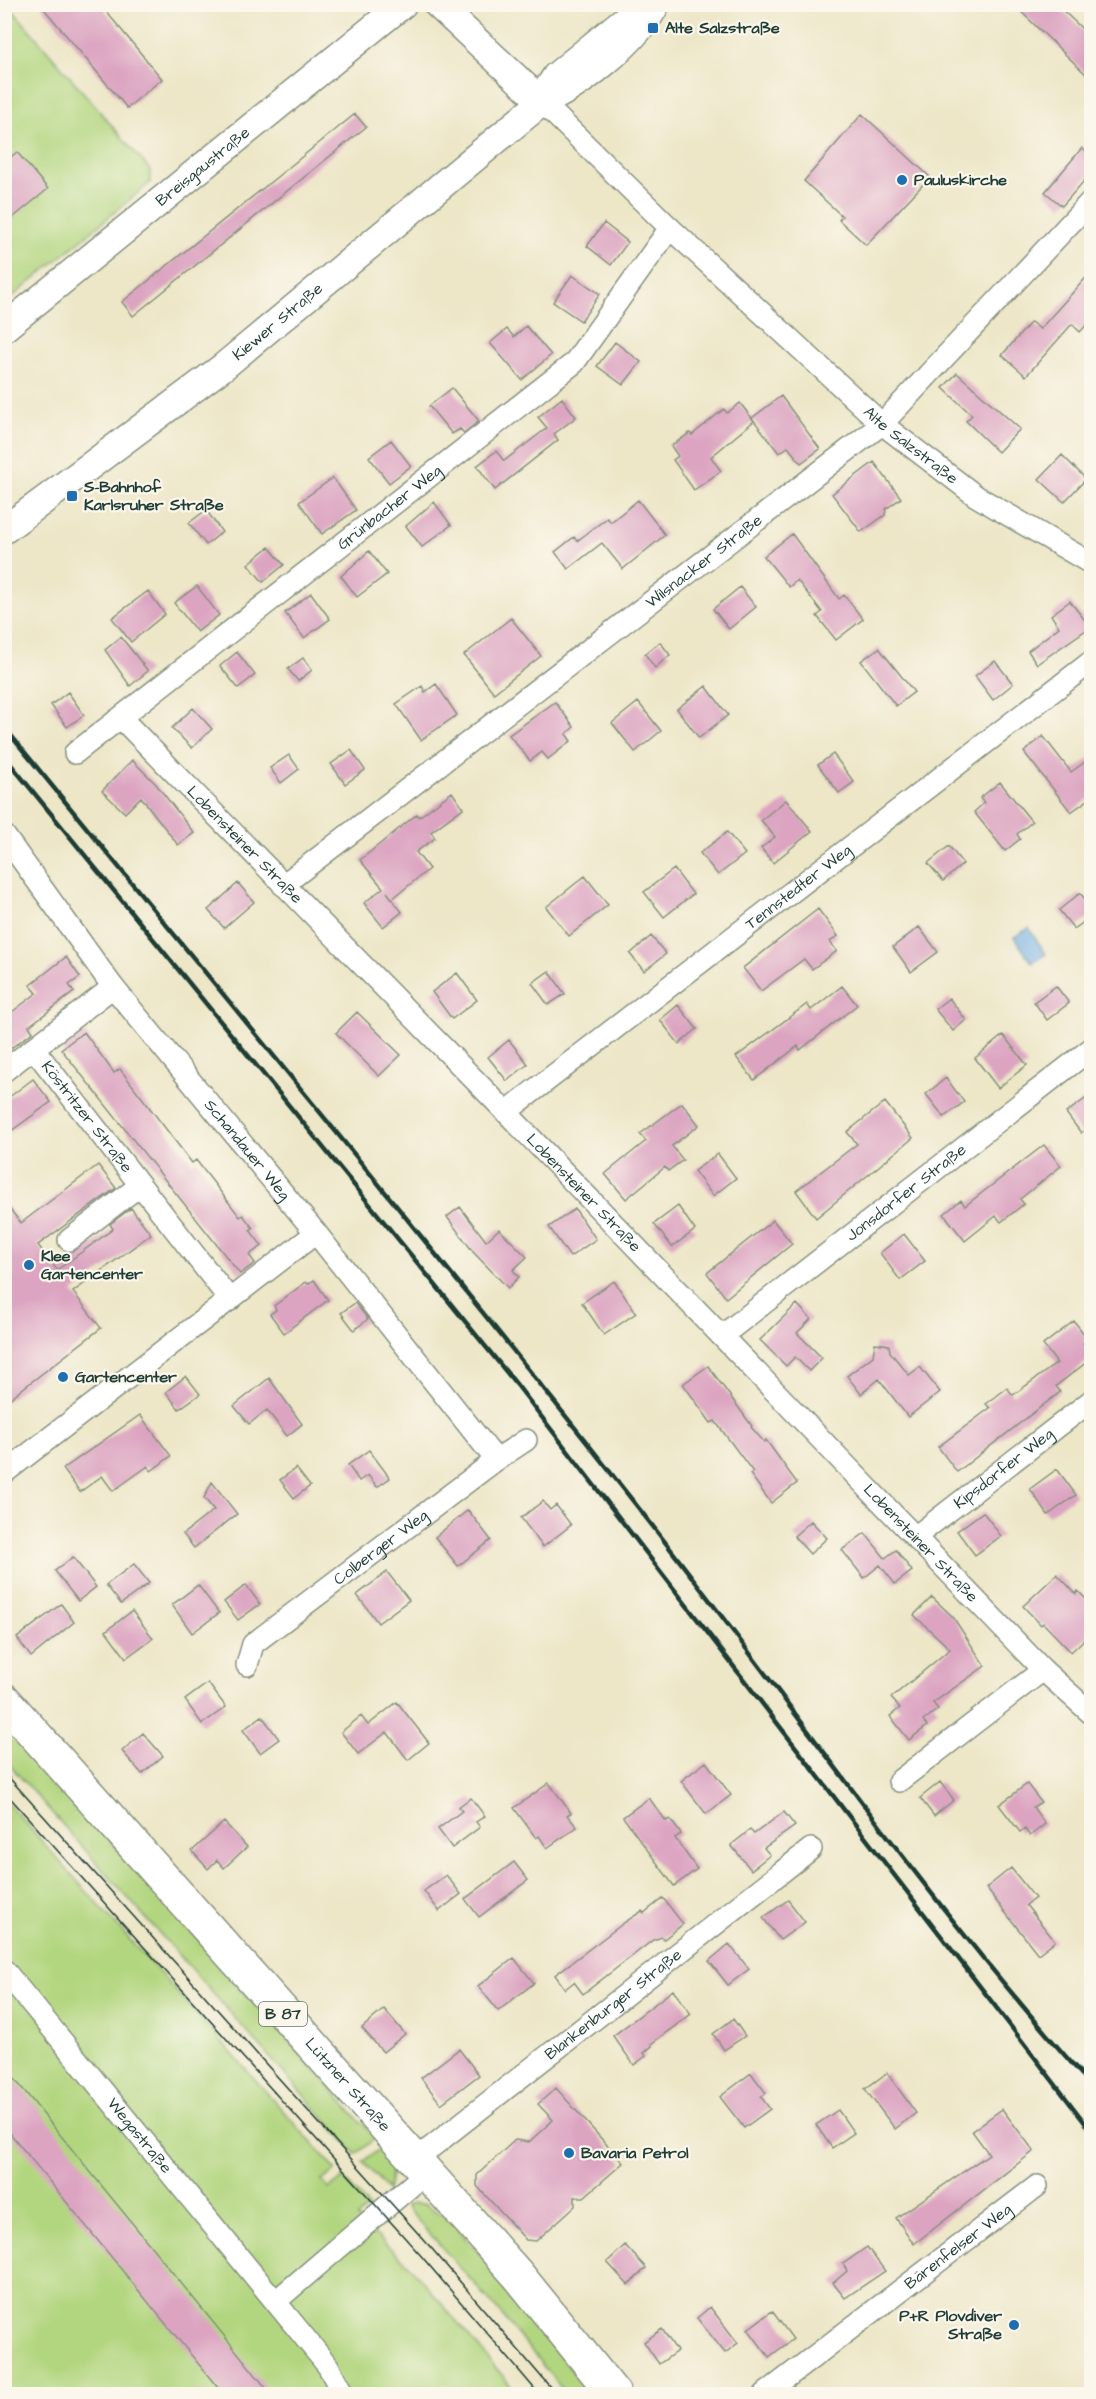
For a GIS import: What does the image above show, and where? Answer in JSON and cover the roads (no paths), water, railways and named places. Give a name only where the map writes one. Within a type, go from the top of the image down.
[{"type":"main road","name":"Lützner Straße","points":[[4,1700],[530,2290],[614,2394]]},
{"type":"street","name":"Breisgaustraße","points":[[4,328],[402,4]]},
{"type":"street","name":"Alte Salzstraße","points":[[437,4],[542,102],[670,228],[882,424],[976,496],[1092,564]]},
{"type":"street","name":"Kiewer Straße","points":[[542,102],[547,88],[556,76],[624,19],[646,4]]},
{"type":"street","name":"Kiewer Straße","points":[[4,530],[223,367],[542,102],[570,88],[610,56],[649,19],[656,4]]},
{"type":"street","name":"Wilsnacker Straße","points":[[283,885],[882,424],[1092,200]]},
{"type":"street","name":"Grünbacher Weg","points":[[75,753],[574,363],[670,228]]},
{"type":"street","name":"Tennstedter Weg","points":[[506,1112],[1092,662]]},
{"type":"street","name":"Lobensteiner Straße","points":[[121,718],[723,1335],[1043,1670],[1092,1714]]},
{"type":"street","name":"Schandauer Weg","points":[[4,835],[113,987],[316,1233],[496,1460]]},
{"type":"street","name":"Köstritzer Straße","points":[[4,1071],[113,987]]},
{"type":"street","name":"Jonsdorfer Straße","points":[[723,1335],[1092,1048]]},
{"type":"street","name":"Köstritzer Straße","points":[[34,1049],[230,1300]]},
{"type":"street","name":"Köstritzer Straße","points":[[69,1240],[139,1185]]},
{"type":"street","points":[[4,1473],[316,1233]]},
{"type":"street","name":"Kipsdorfer Weg","points":[[915,1537],[1092,1400]]},
{"type":"street","name":"Colberger Weg","points":[[247,1665],[253,1644],[496,1460],[526,1440]]},
{"type":"street","points":[[899,1781],[1043,1670]]},
{"type":"street","name":"Blankenburger Straße","points":[[421,2167],[811,1849]]},
{"type":"street","name":"Wegastraße","points":[[4,1970],[328,2366],[343,2394]]},
{"type":"street","points":[[276,2301],[421,2167]]},
{"type":"street","name":"Bärenfelser Weg","points":[[765,2394],[1037,2186]]},
{"type":"water","points":[[1029,928],[1046,954],[1032,963],[1014,937]]},
{"type":"tram line","points":[[4,1772],[433,2250],[556,2394]]},
{"type":"tram line","points":[[4,1791],[423,2258],[539,2394]]},
{"type":"railway","points":[[4,727],[565,1416],[644,1515],[918,1876],[1032,2018],[1092,2086]]},
{"type":"railway","points":[[4,756],[517,1385],[1092,2132]]},
{"type":"place","name":"Alte Salzstraße","points":[[653,28]]},
{"type":"place","name":"Pauluskirche","points":[[902,180]]},
{"type":"place","name":"S-Bahnhof Karlsruher Straße","points":[[72,496]]},
{"type":"place","name":"Klee Gartencenter","points":[[29,1265]]},
{"type":"place","name":"Gartencenter","points":[[63,1377]]},
{"type":"place","name":"Bavaria Petrol","points":[[569,2153]]},
{"type":"place","name":"P+R Plovdiver Straße","points":[[1014,2325]]}]
